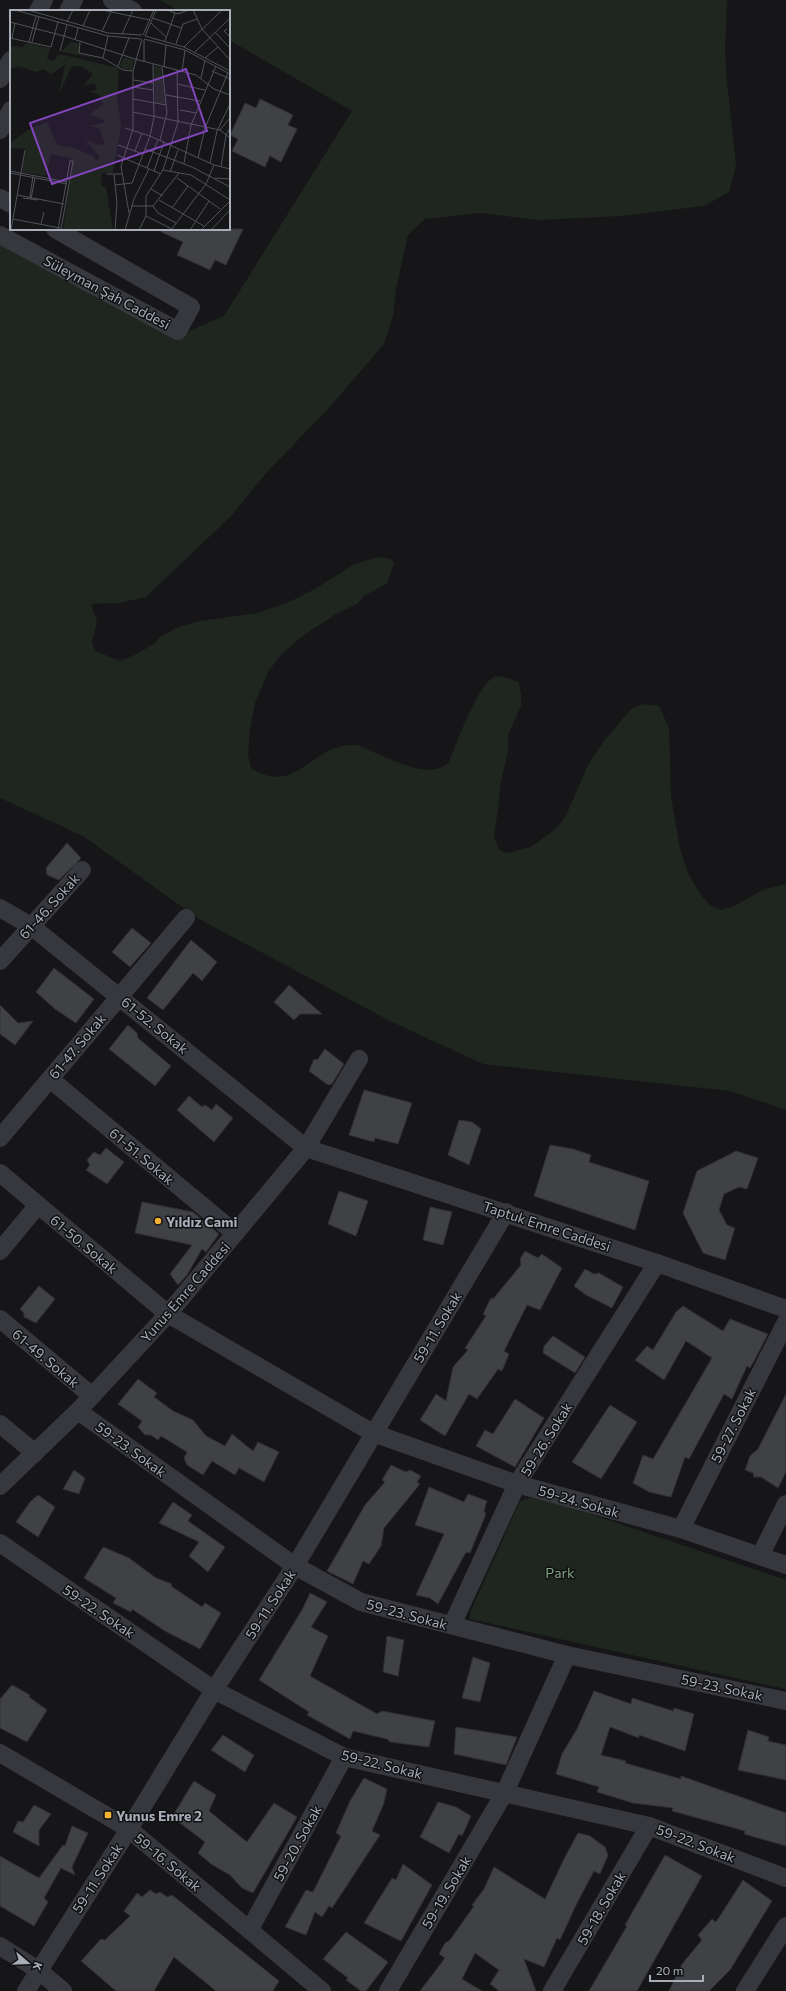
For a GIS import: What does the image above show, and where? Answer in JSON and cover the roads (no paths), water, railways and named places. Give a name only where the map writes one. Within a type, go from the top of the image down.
[{"type":"street","points":[[39,10],[44,0]]},
{"type":"street","points":[[69,10],[74,0]]},
{"type":"street","points":[[112,0],[131,10]]},
{"type":"street","points":[[0,79],[10,62]]},
{"type":"street","points":[[0,130],[10,112]]},
{"type":"street","points":[[0,198],[10,203]]},
{"type":"street","name":"Süleyman Şah Caddesi","points":[[0,235],[178,331],[192,307],[57,230]]},
{"type":"street","name":"61-46. Sokak","points":[[0,961],[82,870]]},
{"type":"street","name":"61-52. Sokak","points":[[0,908],[31,926],[306,1148]]},
{"type":"street","name":"61-47. Sokak","points":[[0,1138],[186,918]]},
{"type":"street","name":"Yunus Emre Caddesi","points":[[0,1486],[78,1411],[168,1314],[306,1148],[359,1059]]},
{"type":"street","name":"61-51. Sokak","points":[[50,1079],[235,1233]]},
{"type":"street","name":"Taptuk Emre Caddesi","points":[[306,1148],[506,1212],[657,1263],[786,1309]]},
{"type":"street","name":"61-50. Sokak","points":[[0,1173],[168,1314]]},
{"type":"street","points":[[0,1251],[38,1205]]},
{"type":"street","name":"59-11. Sokak","points":[[26,1991],[129,1829],[214,1690],[295,1566],[506,1212]]},
{"type":"street","name":"59-26. Sokak","points":[[452,1625],[517,1484],[657,1263]]},
{"type":"street","points":[[168,1314],[373,1433]]},
{"type":"street","name":"61-49. Sokak","points":[[0,1320],[92,1396]]},
{"type":"street","name":"59-27. Sokak","points":[[681,1529],[786,1322]]},
{"type":"street","name":"59-23. Sokak","points":[[78,1411],[295,1566],[361,1602],[567,1655],[786,1701]]},
{"type":"street","points":[[0,1424],[35,1453]]},
{"type":"street","name":"59-24. Sokak","points":[[373,1433],[517,1484],[681,1529],[786,1565]]},
{"type":"street","points":[[760,1556],[786,1504]]},
{"type":"street","name":"59-22. Sokak","points":[[0,1543],[214,1690],[344,1757],[505,1792],[649,1826],[786,1878]]},
{"type":"street","name":"59-19. Sokak","points":[[388,1991],[505,1792],[567,1655]]},
{"type":"street","name":"59-16. Sokak","points":[[0,1753],[129,1829],[322,1991]]},
{"type":"street","name":"59-20. Sokak","points":[[250,1929],[344,1757]]},
{"type":"street","name":"59-18. Sokak","points":[[552,1991],[649,1826]]},
{"type":"street","points":[[745,1991],[784,1934]]},
{"type":"street","points":[[0,1946],[38,1970],[63,1991]]},
{"type":"place","name":"Yıldız Cami","points":[[158,1221]]},
{"type":"place","name":"Yunus Emre 2","points":[[108,1815]]},
{"type":"park label","name":"Park","points":[[560,1572]]}]
